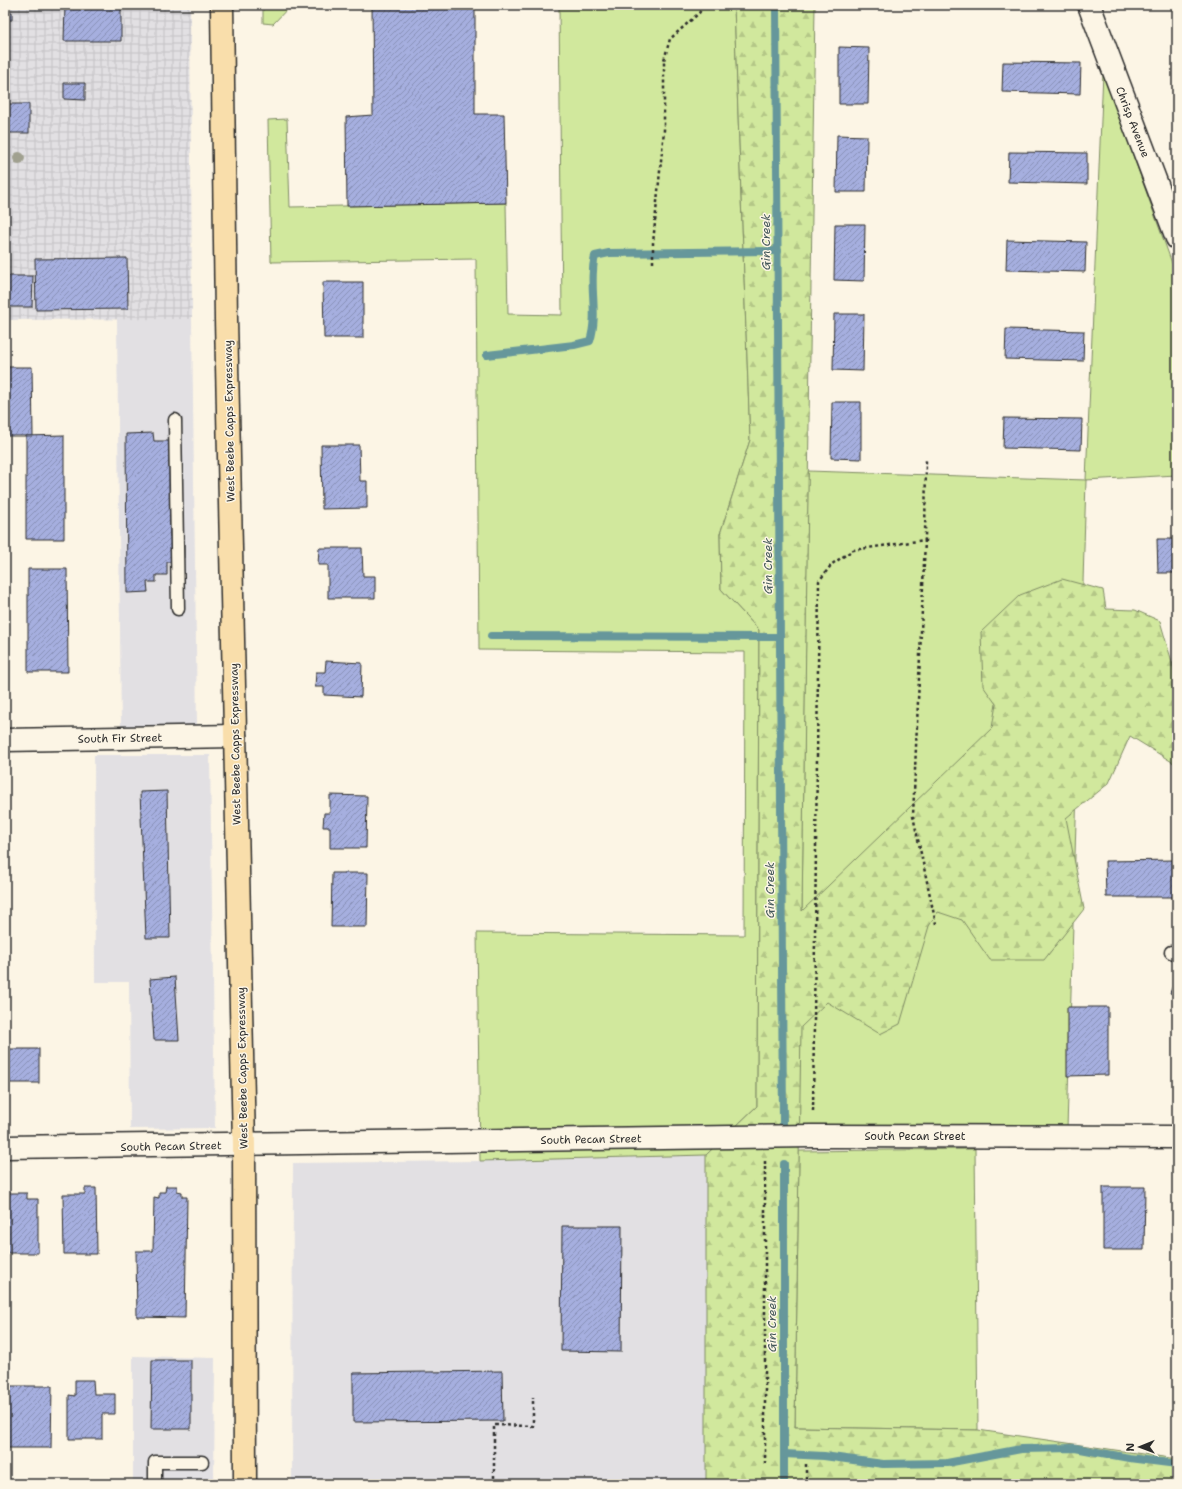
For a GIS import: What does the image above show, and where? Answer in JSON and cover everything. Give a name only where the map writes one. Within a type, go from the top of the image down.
[{"type":"main road","name":"West Beebe Capps Expressway","points":[[222,5],[244,1145],[245,1484]]},
{"type":"street","name":"Chrisp Avenue","points":[[1089,5],[1177,238]]},
{"type":"street","name":"South Fir Street","points":[[6,740],[235,736]]},
{"type":"street","name":"South Pecan Street","points":[[5,1147],[244,1145],[764,1136],[1177,1137]]},
{"type":"lane","points":[[175,420],[178,609]]},
{"type":"lane","points":[[155,1484],[155,1462],[202,1462]]},
{"type":"path","points":[[653,263],[653,243],[664,130],[664,60],[670,39],[699,12],[704,5]]},
{"type":"path","points":[[926,458],[925,540],[913,816],[936,924]]},
{"type":"path","points":[[813,1136],[818,581],[832,564],[853,550],[925,540]]},
{"type":"path","points":[[5,601],[6,740]]},
{"type":"path","points":[[764,1136],[765,1464]]},
{"type":"path","points":[[494,1484],[494,1425],[533,1426],[533,1397]]},
{"type":"path","points":[[806,1464],[806,1484]]},
{"type":"shaded area","points":[[5,5],[190,5],[192,319],[5,320]]},
{"type":"shaded area","points":[[117,319],[192,319],[197,729],[121,730]]},
{"type":"shaded area","points":[[94,755],[210,755],[215,1128],[130,1129],[129,982],[95,982]]},
{"type":"shaded area","points":[[706,1155],[706,1484],[292,1484],[293,1163],[480,1161]]},
{"type":"shaded area","points":[[133,1356],[215,1358],[214,1484],[133,1484]]},
{"type":"green space","points":[[263,5],[291,5],[273,24],[263,23]]},
{"type":"green space","points":[[559,5],[734,5],[750,440],[720,534],[721,589],[759,630],[757,1106],[706,1155],[480,1161],[477,933],[744,935],[745,652],[479,650],[476,259],[271,262],[268,120],[287,119],[290,207],[506,203],[508,314],[562,315]]},
{"type":"green space","points":[[734,5],[815,5],[802,911],[992,728],[996,704],[983,686],[981,632],[1020,595],[1062,579],[1103,590],[1106,609],[1135,610],[1160,621],[1177,679],[1177,765],[1130,736],[1109,783],[1066,818],[1084,909],[1044,960],[990,960],[962,920],[938,912],[929,926],[900,1024],[880,1034],[827,1002],[801,1027],[795,1427],[978,1430],[1177,1459],[1177,1484],[706,1484],[706,1155],[757,1106],[759,630],[721,589],[720,534],[750,440]]},
{"type":"green space","points":[[1103,72],[1177,277],[1177,475],[1086,480]]},
{"type":"green space","points":[[808,471],[1086,480],[1067,1129],[799,1129]]},
{"type":"green space","points":[[975,1149],[978,1430],[795,1427],[799,1151]]},
{"type":"building","points":[[5,5],[7,5],[7,12],[12,12],[12,20],[7,20],[7,28],[5,28]]},
{"type":"building","points":[[65,5],[121,5],[121,41],[64,41]]},
{"type":"building","points":[[372,5],[475,5],[475,114],[504,114],[506,203],[347,206],[346,117],[373,115]]},
{"type":"building","points":[[839,47],[869,48],[868,104],[839,104]]},
{"type":"building","points":[[1003,62],[1081,63],[1080,94],[1002,92]]},
{"type":"building","points":[[64,83],[85,83],[85,100],[64,99]]},
{"type":"building","points":[[5,104],[29,104],[29,133],[5,133]]},
{"type":"building","points":[[837,135],[867,136],[866,192],[836,192]]},
{"type":"building","points":[[1009,152],[1087,153],[1087,184],[1008,182]]},
{"type":"building","points":[[835,224],[865,224],[864,281],[834,280]]},
{"type":"building","points":[[1007,240],[1086,242],[1085,272],[1006,270]]},
{"type":"building","points":[[127,258],[128,309],[36,310],[35,259]]},
{"type":"building","points":[[5,276],[33,276],[32,307],[5,307]]},
{"type":"building","points":[[323,282],[363,282],[363,338],[324,338]]},
{"type":"building","points":[[834,314],[864,314],[863,371],[833,370]]},
{"type":"building","points":[[1006,329],[1084,331],[1083,361],[1005,359]]},
{"type":"building","points":[[5,367],[32,367],[33,436],[5,436]]},
{"type":"building","points":[[832,402],[861,402],[861,459],[831,458]]},
{"type":"building","points":[[1004,418],[1082,419],[1081,450],[1003,448]]},
{"type":"building","points":[[153,433],[154,441],[169,441],[174,458],[169,458],[170,537],[184,537],[184,558],[173,558],[173,562],[167,562],[167,575],[156,575],[156,582],[147,582],[148,592],[127,593],[126,434]]},
{"type":"building","points":[[64,435],[64,539],[26,539],[26,436]]},
{"type":"building","points":[[321,445],[359,445],[360,481],[367,481],[367,508],[322,509]]},
{"type":"building","points":[[1157,539],[1177,539],[1177,573],[1158,573]]},
{"type":"building","points":[[319,548],[362,548],[363,576],[375,576],[375,598],[328,598],[328,565],[318,565]]},
{"type":"building","points":[[28,569],[67,569],[68,672],[28,672]]},
{"type":"building","points":[[326,661],[362,663],[361,697],[324,695],[324,687],[315,687],[316,672],[325,672]]},
{"type":"building","points":[[167,791],[170,938],[146,938],[140,792]]},
{"type":"building","points":[[330,795],[367,796],[366,848],[330,848],[330,827],[323,827],[324,813],[330,813]]},
{"type":"building","points":[[1177,860],[1177,897],[1106,897],[1105,861]]},
{"type":"building","points":[[332,873],[368,873],[367,927],[331,927]]},
{"type":"building","points":[[1177,975],[1177,995],[1170,993]]},
{"type":"building","points":[[175,977],[179,1040],[154,1040],[150,979]]},
{"type":"building","points":[[1067,1007],[1108,1007],[1108,1075],[1067,1076]]},
{"type":"building","points":[[5,1049],[39,1049],[39,1083],[5,1083]]},
{"type":"building","points":[[166,1186],[177,1186],[177,1191],[182,1192],[182,1197],[187,1197],[185,1318],[137,1317],[136,1251],[153,1251],[154,1197],[159,1198],[159,1192],[165,1192]]},
{"type":"building","points":[[1103,1187],[1145,1187],[1144,1250],[1103,1250]]},
{"type":"building","points":[[85,1188],[96,1188],[97,1254],[64,1254],[63,1194],[85,1194]]},
{"type":"building","points":[[7,1193],[27,1193],[27,1199],[38,1199],[38,1253],[7,1253]]},
{"type":"building","points":[[562,1226],[622,1226],[621,1352],[561,1351]]},
{"type":"building","points":[[152,1360],[191,1360],[191,1429],[151,1429]]},
{"type":"building","points":[[502,1371],[503,1421],[353,1422],[353,1373]]},
{"type":"building","points":[[75,1380],[93,1380],[94,1394],[115,1394],[115,1414],[102,1414],[102,1439],[69,1439],[69,1395],[75,1396]]},
{"type":"building","points":[[5,1386],[52,1386],[51,1448],[5,1448]]},
{"type":"waterway","name":"Gin Creek","points":[[776,5],[783,1127]]},
{"type":"waterway","points":[[487,355],[574,345],[590,341],[594,320],[593,267],[595,256],[609,253],[778,251]]},
{"type":"waterway","points":[[491,636],[780,637]]},
{"type":"waterway","name":"Gin Creek","points":[[784,1164],[784,1484]]},
{"type":"waterway","points":[[784,1454],[824,1456],[883,1464],[947,1463],[1021,1449],[1075,1448],[1129,1458],[1177,1464]]}]
